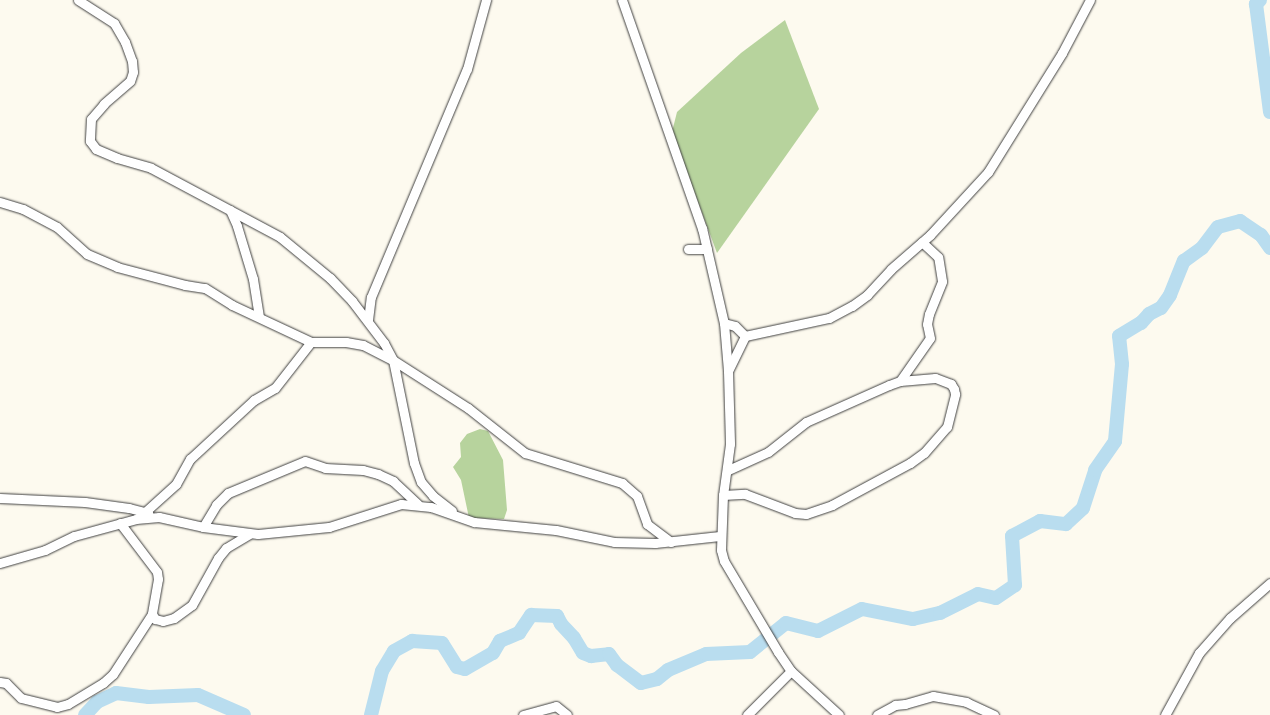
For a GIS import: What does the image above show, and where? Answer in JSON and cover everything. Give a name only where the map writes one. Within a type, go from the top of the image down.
[{"type":"street","points":[[78,0],[114,23],[120,32],[132,61],[133,72],[130,81],[93,116],[90,123],[90,141],[96,149],[105,154],[151,168],[280,236],[330,278],[368,320],[393,360],[414,463],[422,482],[433,496],[458,516]]},
{"type":"street","points":[[368,320],[371,297],[467,69],[486,0]]},
{"type":"street","points":[[622,0],[702,228],[724,323],[728,371],[728,470],[720,536],[724,561],[791,671],[839,715]]},
{"type":"street","points":[[745,336],[819,321],[840,313],[867,295],[891,269],[922,242],[988,172],[1062,53],[1090,0]]},
{"type":"street","points":[[0,202],[23,209],[57,227],[86,254],[116,267],[184,285],[205,288],[232,306],[311,342],[346,342],[363,345],[393,360],[468,408],[525,453],[622,482],[637,496],[647,524],[671,542]]},
{"type":"street","points":[[230,210],[237,226],[253,279],[259,317]]},
{"type":"street","points":[[900,381],[930,338],[927,324],[929,314],[942,281],[938,257],[922,242]]},
{"type":"street","points":[[688,249],[707,249]]},
{"type":"street","points":[[724,323],[735,326],[745,336]]},
{"type":"street","points":[[728,371],[745,336]]},
{"type":"street","points":[[145,512],[176,484],[190,458],[254,400],[275,388],[311,342]]},
{"type":"street","points":[[724,495],[745,494],[795,513],[806,514],[832,505],[910,463],[944,432],[955,394],[951,384],[936,378],[900,381],[840,404],[806,422],[768,452],[728,470]]},
{"type":"street","points":[[204,527],[216,505],[228,493],[305,461],[325,468],[363,470],[378,474],[393,481],[418,504]]},
{"type":"street","points":[[0,498],[85,502],[145,512],[204,527],[249,534],[329,528],[401,504],[418,504],[474,522],[556,530],[614,542],[671,542],[720,536]]},
{"type":"street","points":[[0,563],[46,550],[74,536],[136,519],[159,517]]},
{"type":"street","points":[[0,682],[6,683],[20,698],[57,707],[68,704],[103,683],[113,674],[152,614],[158,579],[157,572],[120,524]]},
{"type":"street","points":[[152,614],[156,619],[163,621],[184,612],[192,605],[218,558],[226,548],[249,534]]},
{"type":"street","points":[[1165,715],[1185,675],[1200,653],[1230,618],[1270,583]]},
{"type":"street","points":[[747,715],[791,671]]},
{"type":"street","points":[[877,715],[895,704],[905,704],[933,696],[966,702],[994,715]]},
{"type":"street","points":[[523,715],[556,706],[567,715]]},
{"type":"green space","points":[[785,20],[819,109],[717,253],[672,132],[677,112],[741,53]]},
{"type":"green space","points":[[480,429],[488,431],[503,460],[507,510],[504,519],[469,518],[461,480],[453,467],[461,457],[460,443],[467,434]]},
{"type":"waterway","points":[[1260,0],[1256,4],[1270,112]]},
{"type":"waterway","points":[[371,715],[382,671],[394,651],[412,641],[442,643],[457,667],[465,669],[493,653],[500,641],[519,633],[531,615],[557,616],[583,653],[591,656],[609,654],[617,665],[641,683],[657,679],[668,670],[706,654],[750,652],[786,623],[818,631],[862,609],[913,619],[940,613],[978,594],[996,598],[1015,585],[1012,536],[1040,521],[1066,524],[1083,508],[1095,470],[1115,441],[1122,364],[1119,336],[1141,323],[1149,314],[1161,308],[1170,295],[1184,261],[1202,248],[1218,227],[1240,221],[1261,235],[1270,248]]},
{"type":"waterway","points":[[85,715],[97,702],[116,693],[149,697],[198,695],[244,715]]}]
